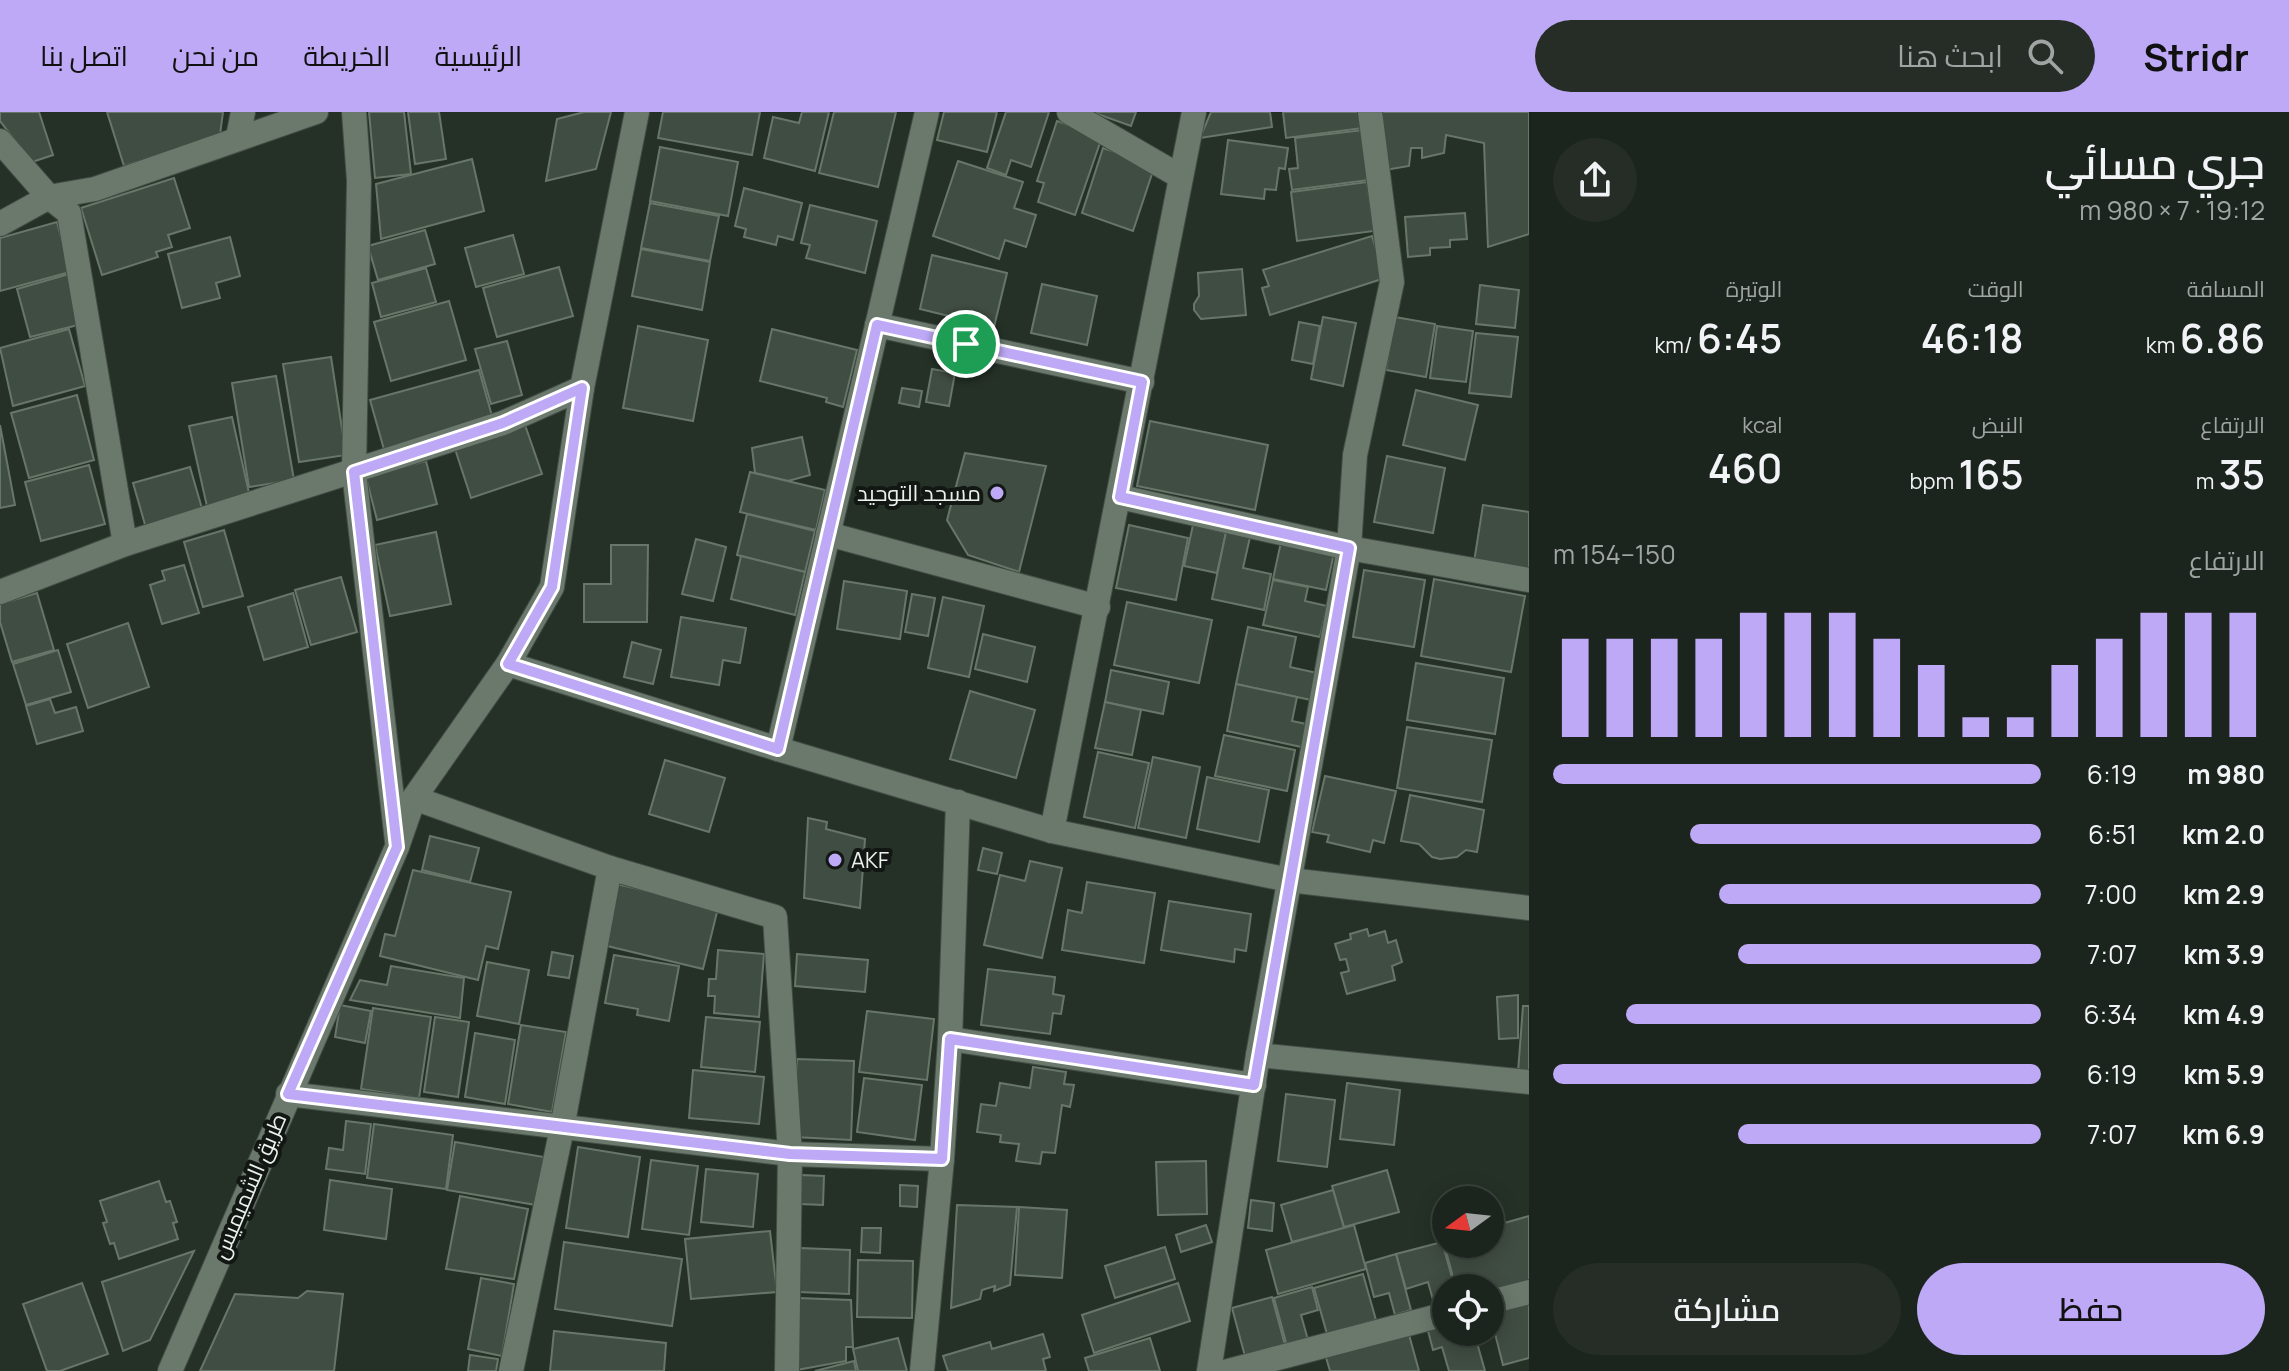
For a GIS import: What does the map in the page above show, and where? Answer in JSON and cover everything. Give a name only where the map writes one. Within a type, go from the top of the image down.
[{"type":"street","points":[[238,137],[243,112]]},
{"type":"street","points":[[0,224],[49,197],[95,189],[316,112]]},
{"type":"street","points":[[354,112],[359,180],[354,472],[397,847]]},
{"type":"street","name":"طريق الشميميس","points":[[170,1371],[397,847],[414,798],[508,664],[552,587],[582,388],[637,112]]},
{"type":"street","points":[[778,749],[927,112]]},
{"type":"street","points":[[1069,112],[1181,177]]},
{"type":"street","points":[[1052,831],[1194,112]]},
{"type":"street","points":[[1209,1371],[1258,1055],[1349,548],[1355,455],[1392,282],[1370,112]]},
{"type":"street","points":[[0,141],[49,197],[69,213],[125,544]]},
{"type":"street","points":[[877,325],[1142,382]]},
{"type":"street","points":[[0,592],[125,544],[503,423],[582,388]]},
{"type":"street","points":[[1120,497],[1349,548],[1529,580]]},
{"type":"street","points":[[828,534],[1098,607]]},
{"type":"street","points":[[508,664],[1052,831],[1289,880],[1529,908]]},
{"type":"street","points":[[414,798],[610,868],[775,917],[790,1154],[787,1371]]},
{"type":"street","points":[[922,1371],[950,1039],[958,802]]},
{"type":"street","points":[[511,1371],[562,1128],[610,868]]},
{"type":"street","points":[[950,1039],[1254,1085]]},
{"type":"street","points":[[1258,1055],[1529,1082]]},
{"type":"street","points":[[288,1094],[790,1154],[942,1159]]},
{"type":"street","points":[[1504,1298],[1529,1292]]},
{"type":"street","points":[[1228,1371],[1432,1318]]},
{"type":"building","points":[[0,112],[39,112],[53,155],[32,162],[0,121]]},
{"type":"building","points":[[107,112],[223,112],[220,135],[124,166]]},
{"type":"building","points":[[369,112],[404,112],[411,174],[375,178]]},
{"type":"building","points":[[408,112],[439,112],[446,159],[415,164]]},
{"type":"building","points":[[584,112],[611,112],[596,169],[546,181],[557,119]]},
{"type":"building","points":[[663,112],[760,112],[752,155],[658,138]]},
{"type":"building","points":[[802,112],[829,112],[815,171],[764,158],[773,117],[799,123]]},
{"type":"building","points":[[834,112],[896,112],[878,187],[819,173]]},
{"type":"building","points":[[944,112],[997,112],[987,152],[937,140]]},
{"type":"building","points":[[1006,112],[1049,112],[1031,167],[1011,160],[1006,175],[987,168]]},
{"type":"building","points":[[1092,112],[1136,112],[1131,126]]},
{"type":"building","points":[[1211,112],[1270,112],[1272,127],[1200,138]]},
{"type":"building","points":[[1283,112],[1361,112],[1363,128],[1286,138]]},
{"type":"building","points":[[1380,112],[1529,112],[1529,234],[1488,247],[1484,143],[1446,135],[1444,153],[1422,158],[1422,148],[1411,148],[1409,166],[1385,170]]},
{"type":"building","points":[[1057,121],[1102,137],[1075,215],[1038,202],[1044,183],[1037,181]]},
{"type":"building","points":[[1363,130],[1369,180],[1292,190],[1289,169],[1298,168],[1295,138]]},
{"type":"building","points":[[1228,140],[1288,148],[1285,169],[1279,168],[1276,190],[1265,189],[1264,199],[1221,194]]},
{"type":"building","points":[[660,147],[738,162],[728,216],[650,201]]},
{"type":"building","points":[[1103,148],[1155,165],[1133,231],[1082,213]]},
{"type":"building","points":[[472,159],[484,211],[381,239],[376,184]]},
{"type":"building","points":[[958,161],[1023,182],[1014,208],[1036,215],[1026,247],[1005,240],[999,259],[933,236]]},
{"type":"building","points":[[174,178],[190,228],[168,235],[172,247],[156,252],[158,257],[102,275],[81,208]]},
{"type":"building","points":[[1367,182],[1374,231],[1297,241],[1291,192]]},
{"type":"building","points":[[744,188],[802,203],[793,240],[778,236],[776,245],[744,237],[746,229],[735,226]]},
{"type":"building","points":[[650,203],[719,216],[710,261],[641,248]]},
{"type":"building","points":[[810,205],[877,221],[865,273],[806,258],[810,245],[801,243]]},
{"type":"building","points":[[1465,213],[1467,239],[1450,240],[1450,247],[1430,248],[1430,255],[1408,257],[1405,217]]},
{"type":"building","points":[[57,222],[70,272],[0,291],[0,238]]},
{"type":"building","points":[[425,230],[435,264],[378,280],[368,246]]},
{"type":"building","points":[[513,235],[524,274],[476,287],[465,248]]},
{"type":"building","points":[[1372,236],[1385,278],[1270,315],[1262,288],[1269,286],[1263,270]]},
{"type":"building","points":[[230,237],[240,276],[216,283],[220,298],[182,308],[168,254]]},
{"type":"building","points":[[641,249],[710,262],[702,310],[632,296]]},
{"type":"building","points":[[932,255],[1007,273],[994,327],[920,309]]},
{"type":"building","points":[[559,267],[573,316],[497,337],[483,288]]},
{"type":"building","points":[[426,268],[436,302],[381,317],[372,283]]},
{"type":"building","points":[[1242,269],[1246,315],[1201,319],[1194,310],[1199,296],[1198,273]]},
{"type":"building","points":[[69,274],[82,324],[30,337],[17,289]]},
{"type":"building","points":[[1042,284],[1097,296],[1087,345],[1031,333]]},
{"type":"building","points":[[1480,285],[1519,290],[1515,328],[1476,324]]},
{"type":"building","points":[[449,301],[466,360],[391,381],[374,322]]},
{"type":"building","points":[[1323,317],[1356,323],[1343,386],[1311,379]]},
{"type":"building","points":[[1395,317],[1435,324],[1426,377],[1386,370]]},
{"type":"building","points":[[1299,322],[1320,326],[1313,364],[1292,360]]},
{"type":"building","points":[[638,326],[708,340],[693,421],[623,408]]},
{"type":"building","points":[[1437,326],[1473,331],[1466,382],[1430,378]]},
{"type":"building","points":[[69,329],[85,386],[13,406],[0,348]]},
{"type":"building","points":[[772,329],[857,350],[843,407],[826,402],[827,398],[760,381]]},
{"type":"building","points":[[1476,333],[1518,337],[1511,397],[1469,393]]},
{"type":"building","points":[[507,341],[522,395],[491,404],[475,349]]},
{"type":"building","points":[[331,357],[346,455],[299,462],[283,364]]},
{"type":"building","points":[[932,369],[955,373],[949,406],[926,402]]},
{"type":"building","points":[[479,370],[494,423],[385,453],[370,400]]},
{"type":"building","points":[[276,376],[294,480],[249,487],[232,383]]},
{"type":"building","points":[[902,388],[922,391],[919,407],[899,403]]},
{"type":"building","points":[[1416,390],[1478,405],[1465,460],[1403,445]]},
{"type":"building","points":[[77,395],[94,460],[29,478],[11,413]]},
{"type":"building","points":[[232,417],[251,502],[208,511],[189,426]]},
{"type":"building","points":[[1150,421],[1268,445],[1255,510],[1137,486]]},
{"type":"building","points":[[0,425],[15,505],[0,508]]},
{"type":"building","points":[[525,425],[542,474],[471,498],[455,449]]},
{"type":"building","points":[[802,437],[810,475],[788,481],[755,473],[752,448]]},
{"type":"building","name":"مسجد التوحيد","points":[[965,453],[1046,466],[1019,572],[968,555],[947,520]]},
{"type":"building","points":[[1387,456],[1445,468],[1433,533],[1374,522]]},
{"type":"building","points":[[426,461],[437,504],[377,520],[366,477]]},
{"type":"building","points":[[89,465],[105,524],[41,541],[25,482]]},
{"type":"building","points":[[190,467],[203,512],[146,528],[133,483]]},
{"type":"building","points":[[750,472],[825,490],[816,530],[740,512]]},
{"type":"building","points":[[1483,505],[1529,512],[1529,571],[1474,562]]},
{"type":"building","points":[[747,514],[815,531],[805,572],[737,555]]},
{"type":"building","points":[[1129,525],[1188,538],[1176,600],[1116,588]]},
{"type":"building","points":[[1193,525],[1226,533],[1217,573],[1184,566]]},
{"type":"building","points":[[224,530],[243,596],[203,607],[184,542]]},
{"type":"building","points":[[436,532],[451,604],[390,616],[375,545]]},
{"type":"building","points":[[1226,532],[1250,537],[1243,568],[1271,574],[1264,610],[1212,599]]},
{"type":"building","points":[[696,539],[726,547],[713,601],[682,594]]},
{"type":"building","points":[[1281,542],[1334,553],[1326,590],[1273,579]]},
{"type":"building","points":[[611,545],[648,545],[647,622],[584,622],[584,584],[611,584]]},
{"type":"building","points":[[741,556],[805,572],[795,615],[731,599]]},
{"type":"building","points":[[184,565],[199,613],[162,624],[150,585],[165,580],[162,571]]},
{"type":"building","points":[[1364,570],[1425,580],[1414,647],[1353,637]]},
{"type":"building","points":[[341,577],[357,632],[311,645],[295,590]]},
{"type":"building","points":[[1434,579],[1525,596],[1511,672],[1421,656]]},
{"type":"building","points":[[1273,580],[1308,587],[1305,601],[1327,606],[1320,637],[1263,625]]},
{"type":"building","points":[[844,581],[907,591],[900,639],[837,629]]},
{"type":"building","points":[[37,593],[54,650],[12,662],[0,622],[0,604]]},
{"type":"building","points":[[293,593],[308,647],[264,660],[248,607]]},
{"type":"building","points":[[912,594],[935,598],[928,636],[905,632]]},
{"type":"building","points":[[943,597],[984,606],[969,677],[928,668]]},
{"type":"building","points":[[1127,602],[1212,620],[1199,683],[1114,665]]},
{"type":"building","points":[[681,617],[746,628],[740,663],[723,660],[719,685],[671,677]]},
{"type":"building","points":[[128,623],[149,687],[88,708],[67,644]]},
{"type":"building","points":[[1248,627],[1296,637],[1290,667],[1317,673],[1311,700],[1236,684]]},
{"type":"building","points":[[983,634],[1035,647],[1027,682],[975,669]]},
{"type":"building","points":[[632,642],[661,650],[653,684],[624,677]]},
{"type":"building","points":[[58,650],[71,692],[26,705],[13,664]]},
{"type":"building","points":[[1416,663],[1504,678],[1495,734],[1407,720]]},
{"type":"building","points":[[1111,670],[1169,682],[1163,714],[1105,702]]},
{"type":"building","points":[[1236,684],[1297,697],[1292,721],[1311,725],[1306,748],[1227,731]]},
{"type":"building","points":[[970,691],[1035,710],[1016,778],[950,759]]},
{"type":"building","points":[[50,699],[55,713],[76,707],[83,731],[37,744],[26,706]]},
{"type":"building","points":[[1105,702],[1141,710],[1132,755],[1095,748]]},
{"type":"building","points":[[1407,727],[1492,740],[1482,802],[1397,788]]},
{"type":"building","points":[[1224,735],[1295,750],[1287,791],[1215,776]]},
{"type":"building","points":[[1098,752],[1149,763],[1135,828],[1084,817]]},
{"type":"building","points":[[1153,757],[1200,767],[1186,838],[1138,828]]},
{"type":"building","points":[[665,760],[725,778],[709,832],[649,814]]},
{"type":"building","points":[[1325,776],[1396,791],[1384,843],[1373,840],[1370,852],[1327,842],[1329,835],[1312,832]]},
{"type":"building","points":[[1207,777],[1269,790],[1259,842],[1197,829]]},
{"type":"building","points":[[1410,795],[1484,810],[1477,852],[1466,850],[1457,857],[1440,859],[1432,857],[1419,844],[1401,841]]},
{"type":"building","name":"AKF","points":[[808,818],[827,822],[826,829],[865,839],[860,908],[804,898]]},
{"type":"building","points":[[430,836],[479,848],[470,882],[422,870]]},
{"type":"building","points":[[983,848],[1002,853],[997,874],[978,870]]},
{"type":"building","points":[[1030,861],[1062,868],[1042,958],[984,945],[1000,875],[1025,881]]},
{"type":"building","points":[[413,870],[511,892],[498,949],[486,946],[478,980],[380,956],[385,934],[395,936]]},
{"type":"building","points":[[1087,882],[1155,893],[1144,963],[1062,950],[1068,910],[1082,913]]},
{"type":"building","points":[[617,884],[718,908],[703,969],[603,945]]},
{"type":"building","points":[[1169,901],[1251,914],[1246,951],[1235,949],[1234,962],[1161,950]]},
{"type":"building","points":[[1367,929],[1369,936],[1385,931],[1388,943],[1396,940],[1402,962],[1392,966],[1395,980],[1347,994],[1341,973],[1349,971],[1346,959],[1340,960],[1335,944],[1351,939],[1350,934]]},
{"type":"building","points":[[718,950],[764,954],[759,1017],[714,1013],[715,996],[708,996],[709,979],[716,979]]},
{"type":"building","points":[[552,952],[573,956],[569,978],[548,975]]},
{"type":"building","points":[[797,954],[868,960],[865,992],[795,986]]},
{"type":"building","points":[[614,955],[679,966],[669,1021],[637,1015],[638,1009],[605,1003]]},
{"type":"building","points":[[487,962],[529,970],[519,1024],[477,1016]]},
{"type":"building","points":[[391,966],[464,978],[460,1018],[350,1000],[360,980],[387,985]]},
{"type":"building","points":[[988,969],[1055,977],[1053,994],[1064,996],[1061,1014],[1053,1013],[1050,1034],[981,1025]]},
{"type":"building","points":[[1518,995],[1518,1038],[1499,1039],[1497,997]]},
{"type":"building","points":[[340,1005],[371,1011],[365,1043],[335,1037]]},
{"type":"building","points":[[1523,1006],[1529,1006],[1529,1073],[1518,1072]]},
{"type":"building","points":[[373,1008],[431,1017],[419,1098],[361,1089]]},
{"type":"building","points":[[867,1011],[934,1019],[927,1080],[859,1072]]},
{"type":"building","points":[[435,1017],[469,1022],[458,1097],[424,1092]]},
{"type":"building","points":[[706,1017],[760,1022],[755,1072],[701,1067]]},
{"type":"building","points":[[521,1025],[566,1032],[552,1112],[508,1104]]},
{"type":"building","points":[[475,1033],[515,1040],[505,1104],[465,1097]]},
{"type":"building","points":[[797,1059],[854,1061],[851,1140],[794,1137]]},
{"type":"building","points":[[1033,1067],[1066,1072],[1064,1084],[1074,1085],[1070,1107],[1062,1105],[1055,1153],[1042,1152],[1040,1164],[1016,1161],[1019,1144],[1000,1142],[1001,1135],[977,1132],[981,1104],[996,1106],[1000,1083],[1030,1088]]},
{"type":"building","points":[[693,1070],[764,1077],[759,1124],[689,1118]]},
{"type":"building","points":[[864,1078],[922,1085],[915,1140],[857,1132]]},
{"type":"building","points":[[1347,1083],[1400,1090],[1394,1145],[1340,1139]]},
{"type":"building","points":[[1286,1094],[1335,1100],[1327,1167],[1278,1161]]},
{"type":"building","points":[[346,1121],[371,1124],[365,1174],[326,1169],[329,1148],[343,1150]]},
{"type":"building","points":[[374,1124],[453,1135],[446,1189],[367,1178]]},
{"type":"building","points":[[455,1142],[544,1157],[536,1205],[447,1190]]},
{"type":"building","points":[[578,1147],[640,1157],[628,1237],[566,1228]]},
{"type":"building","points":[[651,1160],[698,1166],[689,1235],[642,1229]]},
{"type":"building","points":[[1206,1161],[1207,1214],[1158,1215],[1156,1162]]},
{"type":"building","points":[[706,1169],[758,1174],[753,1227],[701,1222]]},
{"type":"building","points":[[1387,1170],[1399,1212],[1344,1227],[1332,1186]]},
{"type":"building","points":[[801,1175],[824,1176],[823,1205],[800,1204]]},
{"type":"building","points":[[330,1180],[392,1189],[386,1239],[324,1230]]},
{"type":"building","points":[[159,1181],[177,1222],[173,1223],[178,1239],[119,1259],[103,1223],[107,1222],[100,1201]]},
{"type":"building","points":[[900,1185],[918,1186],[917,1207],[900,1206]]},
{"type":"building","points":[[1333,1190],[1344,1228],[1292,1242],[1281,1205]]},
{"type":"building","points":[[460,1196],[528,1209],[514,1279],[446,1269]]},
{"type":"building","points":[[1251,1200],[1274,1203],[1272,1231],[1248,1228]]},
{"type":"building","points":[[957,1205],[1017,1207],[1010,1285],[994,1291],[995,1286],[982,1290],[980,1299],[951,1308]]},
{"type":"building","points":[[1019,1207],[1067,1210],[1062,1278],[1015,1275]]},
{"type":"building","points":[[1529,1216],[1529,1286],[1504,1293],[1504,1274],[1452,1274],[1448,1258],[1504,1258],[1504,1223]]},
{"type":"building","points":[[1206,1225],[1212,1242],[1181,1252],[1176,1235]]},
{"type":"building","points":[[1354,1225],[1366,1269],[1278,1294],[1266,1250]]},
{"type":"building","points":[[862,1228],[881,1228],[880,1253],[861,1252]]},
{"type":"building","points":[[770,1231],[777,1292],[691,1299],[685,1239]]},
{"type":"building","points":[[564,1242],[682,1259],[672,1326],[555,1309]]},
{"type":"building","points":[[1432,1245],[1432,1258],[1447,1258],[1451,1274],[1432,1274],[1432,1296],[1428,1282],[1406,1289],[1396,1254]]},
{"type":"building","points":[[1165,1247],[1175,1279],[1115,1298],[1105,1266]]},
{"type":"building","points":[[800,1248],[850,1250],[849,1294],[799,1292]]},
{"type":"building","points":[[194,1251],[150,1340],[123,1351],[102,1282]]},
{"type":"building","points":[[1396,1254],[1411,1310],[1395,1315],[1389,1293],[1374,1297],[1365,1263]]},
{"type":"building","points":[[858,1260],[913,1261],[912,1318],[857,1317]]},
{"type":"building","points":[[1363,1274],[1376,1320],[1327,1334],[1314,1288]]},
{"type":"building","points":[[481,1278],[514,1284],[502,1356],[468,1349]]},
{"type":"building","points":[[82,1283],[108,1354],[60,1371],[47,1371],[23,1304]]},
{"type":"building","points":[[1178,1283],[1190,1321],[1094,1353],[1082,1315]]},
{"type":"building","points":[[1312,1287],[1318,1310],[1301,1315],[1308,1340],[1287,1346],[1274,1298]]},
{"type":"building","points":[[307,1291],[343,1294],[334,1371],[200,1371],[235,1294],[298,1298]]},
{"type":"building","points":[[1272,1297],[1286,1349],[1246,1360],[1232,1308]]},
{"type":"building","points":[[798,1298],[851,1300],[853,1347],[846,1347],[846,1361],[797,1370]]},
{"type":"building","points":[[1529,1303],[1529,1358],[1503,1365],[1498,1346],[1504,1346],[1504,1310]]},
{"type":"building","points":[[1432,1326],[1432,1346],[1478,1346],[1485,1371],[1449,1371],[1442,1347],[1433,1350],[1427,1327]]},
{"type":"building","points":[[554,1331],[666,1343],[664,1371],[550,1371]]},
{"type":"building","points":[[1408,1331],[1419,1371],[1330,1371],[1325,1354]]},
{"type":"building","points":[[1043,1334],[1050,1357],[1043,1359],[1046,1371],[948,1371],[943,1356],[990,1342],[992,1349]]},
{"type":"building","points":[[898,1338],[907,1371],[858,1371],[853,1349]]},
{"type":"building","points":[[1150,1338],[1160,1371],[1089,1371],[1085,1358]]},
{"type":"building","points":[[470,1355],[498,1359],[496,1371],[468,1371]]},
{"type":"building","points":[[854,1361],[856,1371],[815,1371]]},
{"type":"place","name":"مسجد التوحيد","points":[[997,493]]},
{"type":"place","name":"AKF","points":[[835,860]]},
{"type":"route","points":[[877,325],[966,344],[1142,382],[1120,497],[1349,548],[1254,1085],[950,1039],[942,1159],[790,1154],[288,1094],[397,847],[354,472],[503,423],[582,388],[552,587],[508,664],[778,749],[877,325]]}]
